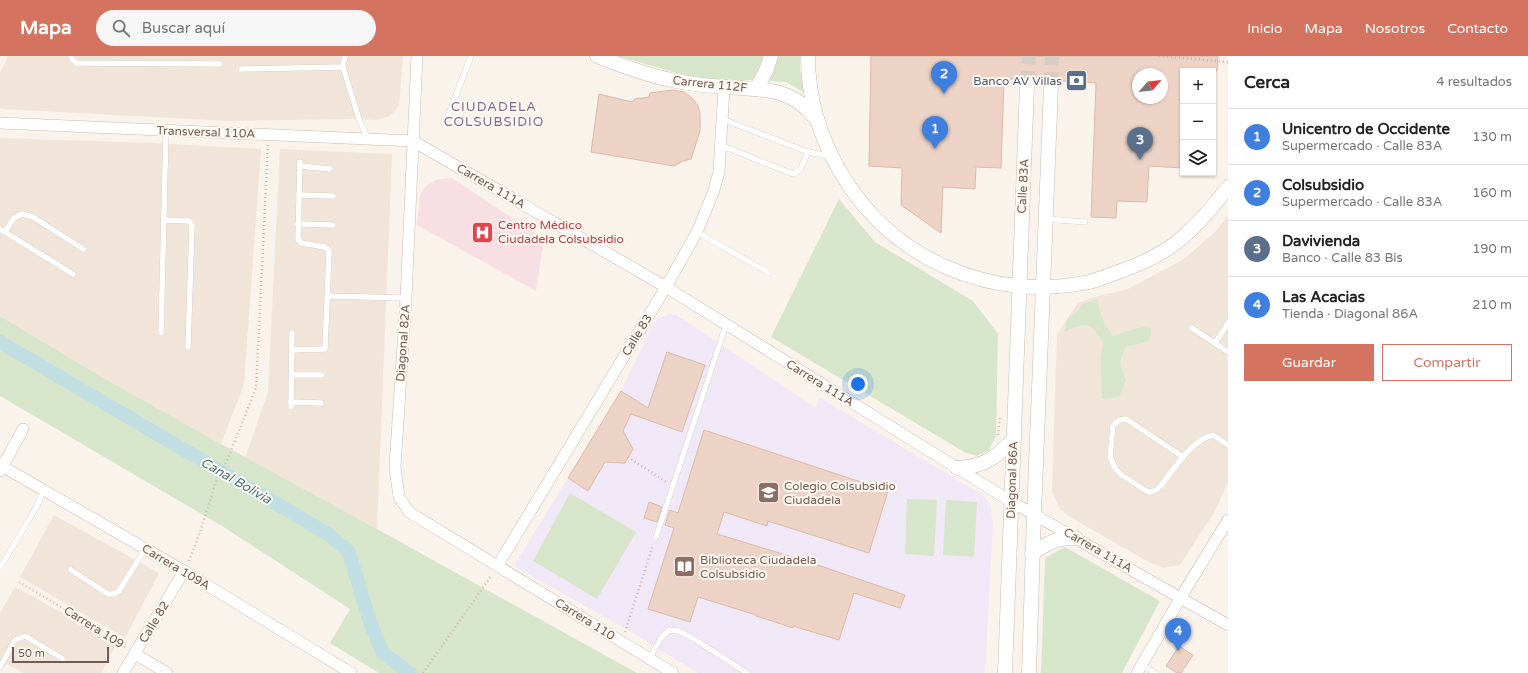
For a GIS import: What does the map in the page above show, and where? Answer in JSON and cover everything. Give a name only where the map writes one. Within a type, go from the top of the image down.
[{"type":"street","name":"Carrera 112F","points":[[597,56],[656,76],[677,81],[781,92],[808,107],[816,119]]},
{"type":"street","points":[[756,89],[766,71],[771,56]]},
{"type":"street","points":[[808,56],[808,76],[816,119],[831,156],[851,190],[877,221],[908,246],[943,266],[980,280],[1020,287],[1043,287],[1090,282],[1135,266],[1176,242],[1211,210],[1228,187]]},
{"type":"street","name":"Diagonal 82A","points":[[417,61],[406,298],[395,467],[399,497],[409,512],[498,565]]},
{"type":"street","name":"Calle 83A","points":[[1020,287],[1021,217],[1027,86],[1050,87],[1043,287]]},
{"type":"street","name":"Calle 83","points":[[498,565],[666,287],[697,232],[713,193],[718,172],[724,87]]},
{"type":"street","name":"Transversal 110A","points":[[0,124],[413,141]]},
{"type":"street","name":"Carrera 111A","points":[[413,141],[666,287],[1012,502],[1228,625]]},
{"type":"street","points":[[1021,217],[1045,219]]},
{"type":"street","name":"Diagonal 86A","points":[[1005,673],[1020,287]]},
{"type":"street","name":"Diagonal 86A","points":[[1029,673],[1032,554],[1043,287]]},
{"type":"street","points":[[1,467],[23,429]]},
{"type":"street","points":[[957,468],[974,466],[989,461],[1003,451],[1014,438]]},
{"type":"street","name":"Carrera 109A","points":[[1,467],[184,571],[351,673]]},
{"type":"street","points":[[1140,669],[1181,597],[1228,520]]},
{"type":"street","points":[[1032,554],[1042,546],[1058,539],[1076,538]]},
{"type":"street","name":"Carrera 110","points":[[498,565],[673,673]]},
{"type":"street","name":"Calle 82","points":[[123,673],[184,571]]},
{"type":"street","name":"Carrera 109","points":[[134,654],[167,673]]},
{"type":"lane","points":[[71,56],[76,64],[220,64]]},
{"type":"lane","points":[[345,56],[343,67],[359,119],[368,139]]},
{"type":"lane","points":[[447,120],[471,56]]},
{"type":"lane","points":[[242,69],[343,67]]},
{"type":"lane","points":[[722,119],[808,152],[831,156]]},
{"type":"lane","points":[[161,333],[166,130]]},
{"type":"lane","points":[[720,145],[793,174],[800,170],[808,152]]},
{"type":"lane","points":[[292,350],[325,349],[329,252],[325,247],[301,243],[299,241],[298,224],[300,164],[330,169]]},
{"type":"lane","points":[[299,195],[333,196]]},
{"type":"lane","points":[[73,274],[2,231],[14,218],[22,214],[34,217],[83,249]]},
{"type":"lane","points":[[1045,219],[1086,222]]},
{"type":"lane","points":[[164,220],[189,221],[192,225],[188,347]]},
{"type":"lane","points":[[298,224],[333,225]]},
{"type":"lane","points":[[697,232],[769,274]]},
{"type":"lane","points":[[328,296],[406,298]]},
{"type":"lane","points":[[1215,344],[1228,323]]},
{"type":"lane","points":[[656,537],[726,325]]},
{"type":"lane","points":[[1192,328],[1228,352]]},
{"type":"lane","points":[[292,333],[291,404],[321,403]]},
{"type":"lane","points":[[292,375],[322,374]]},
{"type":"lane","points":[[1183,456],[1126,419],[1119,420],[1113,426],[1110,457],[1115,468],[1120,474],[1148,492],[1159,488],[1183,456],[1205,437],[1213,435],[1228,445]]},
{"type":"lane","points":[[0,568],[37,506],[42,490]]},
{"type":"lane","points":[[71,570],[108,594],[114,594],[119,591],[145,549]]},
{"type":"lane","points":[[649,658],[669,630],[679,631],[747,673]]},
{"type":"lane","points":[[0,667],[16,640],[25,636],[62,659]]},
{"type":"lane","points":[[1140,669],[1155,673]]},
{"type":"path","points":[[1159,56],[1228,62]]},
{"type":"path","points":[[184,571],[201,529],[217,479],[226,463],[256,388],[268,134]]},
{"type":"path","points":[[628,457],[673,486]]},
{"type":"path","points":[[622,642],[656,537]]},
{"type":"path","points":[[423,673],[498,565]]},
{"type":"path","name":"Carrera 109","points":[[19,582],[122,643],[134,654]]},
{"type":"shaded area","points":[[8,56],[403,56],[399,106],[390,116],[375,120],[228,121],[2,109],[0,108],[0,73]]},
{"type":"shaded area","points":[[0,138],[152,143],[261,149],[244,384],[221,444],[102,377],[0,316]]},
{"type":"shaded area","points":[[280,149],[392,154],[377,529],[245,458],[268,392]]},
{"type":"shaded area","name":"Centro Médico Ciudadela Colsubsidio","points":[[452,178],[544,239],[536,291],[417,225],[420,195],[426,186],[438,179]]},
{"type":"shaded area","points":[[1228,216],[1228,482],[1215,511],[1180,565],[1163,568],[1145,560],[1070,517],[1059,508],[1052,491],[1057,334],[1078,303],[1098,296],[1128,289],[1184,259],[1215,232]]},
{"type":"shaded area","name":"Colegio Colsubsidio Ciudadela","points":[[668,314],[676,315],[684,320],[816,408],[819,397],[984,496],[990,504],[993,523],[985,673],[698,673],[626,629],[514,566],[621,391],[653,325],[658,319]]},
{"type":"shaded area","points":[[54,515],[159,573],[125,638],[20,577]]},
{"type":"shaded area","points":[[15,587],[117,643],[101,673],[23,673],[0,660],[0,613]]},
{"type":"green space","points":[[618,56],[800,56],[800,70],[806,94],[786,82],[728,80],[684,75]]},
{"type":"green space","points":[[839,199],[875,242],[973,301],[998,334],[996,436],[989,450],[978,456],[966,453],[771,337]]},
{"type":"green space","points":[[1098,299],[1102,319],[1113,336],[1144,326],[1150,327],[1151,333],[1149,341],[1126,347],[1123,352],[1121,364],[1126,380],[1119,397],[1102,399],[1101,359],[1103,342],[1094,330],[1087,325],[1083,325],[1065,331],[1067,319],[1076,313],[1083,304]]},
{"type":"green space","points":[[0,316],[102,377],[221,444],[637,673],[379,673],[330,643],[350,609],[222,526],[0,396]]},
{"type":"green space","points":[[570,493],[636,532],[597,599],[533,561]]},
{"type":"green space","points":[[907,499],[937,500],[934,556],[905,554]]},
{"type":"green space","points":[[946,500],[977,502],[974,557],[943,555]]},
{"type":"green space","points":[[1065,547],[1160,601],[1122,673],[1041,673],[1045,558]]},
{"type":"building","points":[[871,56],[1218,56],[1217,71],[1216,68],[1180,68],[1180,168],[1149,166],[1147,202],[1117,201],[1116,218],[1091,217],[1096,83],[1058,81],[1052,78],[1045,80],[1034,80],[1028,77],[1021,79],[1004,79],[1001,168],[976,167],[975,189],[943,187],[941,233],[901,205],[902,168],[869,166]]},
{"type":"building","points":[[672,90],[684,92],[692,98],[698,106],[700,114],[700,131],[691,159],[674,166],[591,152],[599,94],[632,102],[635,99],[649,97],[650,93]]},
{"type":"building","points":[[667,352],[705,365],[682,432],[631,414],[623,431],[633,449],[625,463],[605,462],[588,491],[568,478],[621,391],[648,408]]},
{"type":"building","points":[[704,430],[888,491],[869,553],[768,521],[767,526],[724,512],[717,534],[812,563],[905,595],[900,608],[854,593],[839,640],[793,626],[793,628],[698,597],[690,622],[648,609],[674,528],[665,525],[670,510],[678,513]]},
{"type":"building","points":[[649,502],[662,507],[657,522],[644,518]]},
{"type":"building","points":[[1179,646],[1193,655],[1181,673],[1177,673],[1166,666]]},
{"type":"waterway","name":"Canal Bolivia","points":[[0,342],[328,534],[349,552],[371,625],[383,653],[410,673]]},
{"type":"tunnel","points":[[1027,85],[1029,56]]},
{"type":"tunnel","points":[[1051,86],[1052,56]]},
{"type":"place","name":"Banco AV Villas","points":[[1077,81]]},
{"type":"place","name":"Colsubsidio","points":[[944,94]]},
{"type":"place","name":"Unicentro de Occidente","points":[[935,149]]},
{"type":"place","name":"Davivienda","points":[[1140,160]]},
{"type":"place","name":"Centro Médico Ciudadela Colsubsidio","points":[[482,232]]},
{"type":"place","name":"Colegio Colsubsidio Ciudadela","points":[[769,493]]},
{"type":"place","name":"Biblioteca Ciudadela Colsubsidio","points":[[684,567]]},
{"type":"place","name":"Las Acacias","points":[[1178,651]]},
{"type":"district","name":"CIUDADELA COLSUBSIDIO","points":[[494,114]]}]
